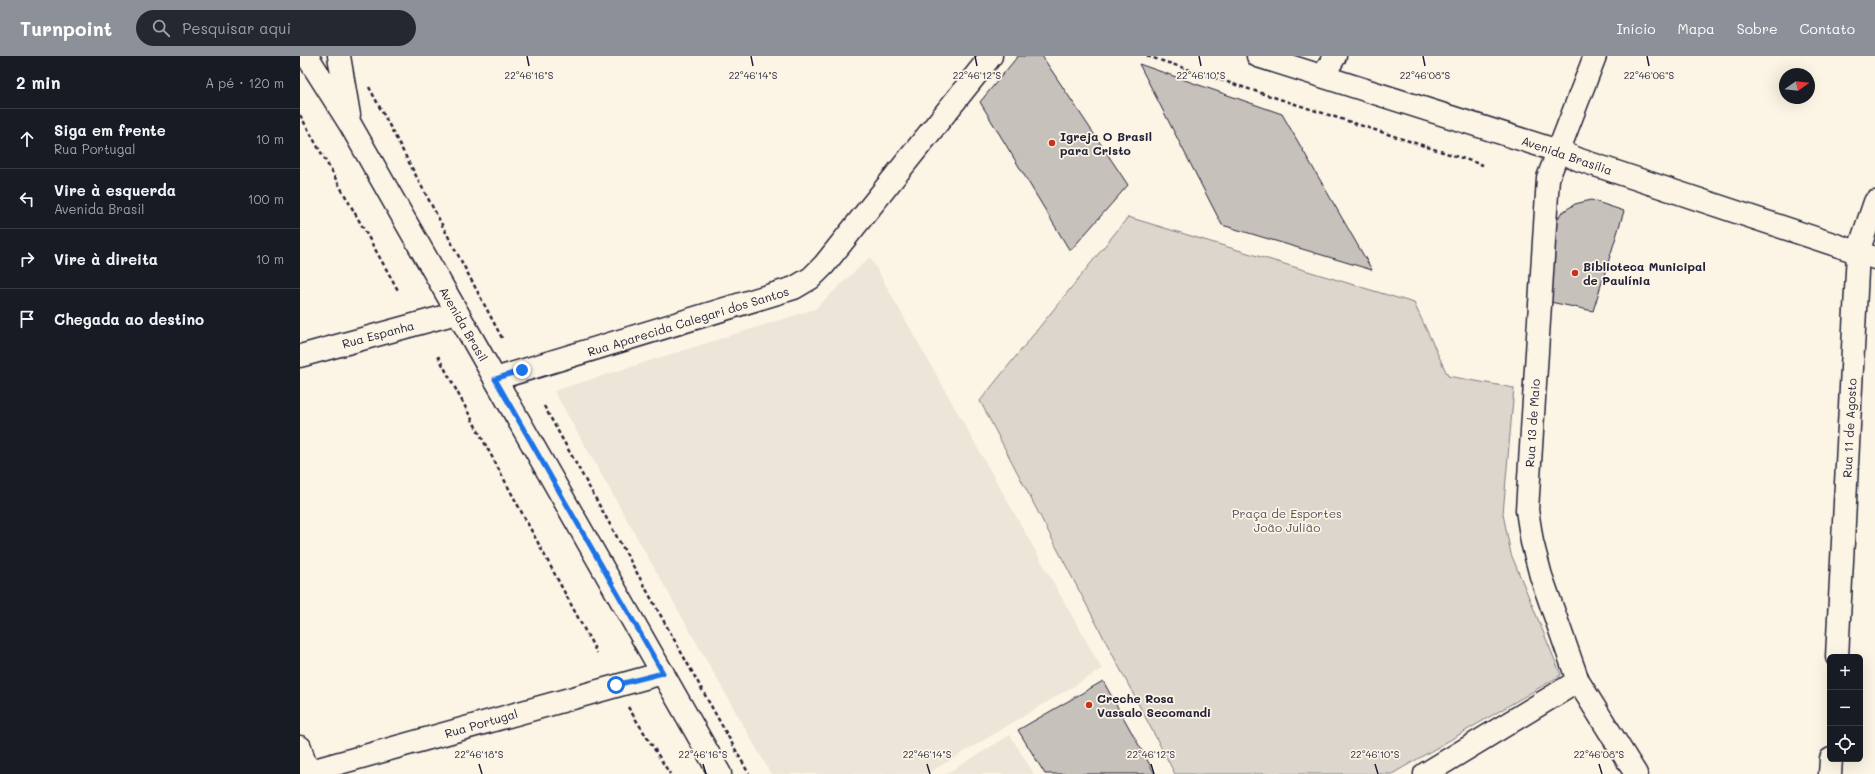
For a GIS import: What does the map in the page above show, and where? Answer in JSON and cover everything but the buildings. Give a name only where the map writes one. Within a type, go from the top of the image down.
[{"type":"street","name":"Avenida Brasil","points":[[307,56],[350,124],[720,774]]},
{"type":"street","name":"Avenida Brasil","points":[[339,56],[350,124]]},
{"type":"street","name":"Rua Aparecida Calegari dos Santos","points":[[495,379],[794,288],[811,278],[824,265],[991,56]]},
{"type":"street","name":"Avenida Brasília","points":[[1258,56],[1558,151],[1580,160],[1867,255]]},
{"type":"street","points":[[1323,76],[1335,56]]},
{"type":"street","name":"Rua 13 de Maio","points":[[1595,56],[1548,178],[1527,510],[1532,542],[1541,576],[1578,681],[1636,774]]},
{"type":"street","name":"Rua 11 de Agosto","points":[[1837,654],[1867,255],[1875,202]]},
{"type":"street","name":"Rua Espanha","points":[[300,356],[457,313]]},
{"type":"street","name":"Rua Portugal","points":[[305,773],[663,673]]},
{"type":"street","points":[[1425,774],[1578,681]]},
{"type":"street","points":[[300,747],[305,773]]},
{"type":"street","points":[[1830,774],[1831,762]]},
{"type":"path","points":[[1147,56],[1483,165]]},
{"type":"path","points":[[368,84],[502,338]]},
{"type":"path","points":[[300,115],[399,292]]},
{"type":"path","points":[[438,356],[597,653]]},
{"type":"path","points":[[544,406],[749,774]]},
{"type":"path","points":[[624,701],[670,774]]},
{"type":"shaded area","points":[[870,257],[1102,669],[927,774],[771,774],[554,391],[815,309]]},
{"type":"shaded area","points":[[1010,735],[1034,774],[946,774]]},
{"type":"green space","name":"Praça de Esportes João Julião","points":[[1128,217],[1414,303],[1448,376],[1514,388],[1503,514],[1511,554],[1561,675],[1392,774],[1175,774],[980,401]]},
{"type":"place","name":"Igreja O Brasil para Cristo","points":[[1052,143]]},
{"type":"place","name":"Biblioteca Municipal de Paulínia","points":[[1575,273]]},
{"type":"place","name":"Creche Rosa Vassalo Secomandi","points":[[1089,705]]},
{"type":"route","points":[[522,370],[495,379],[663,673],[616,685]]}]
